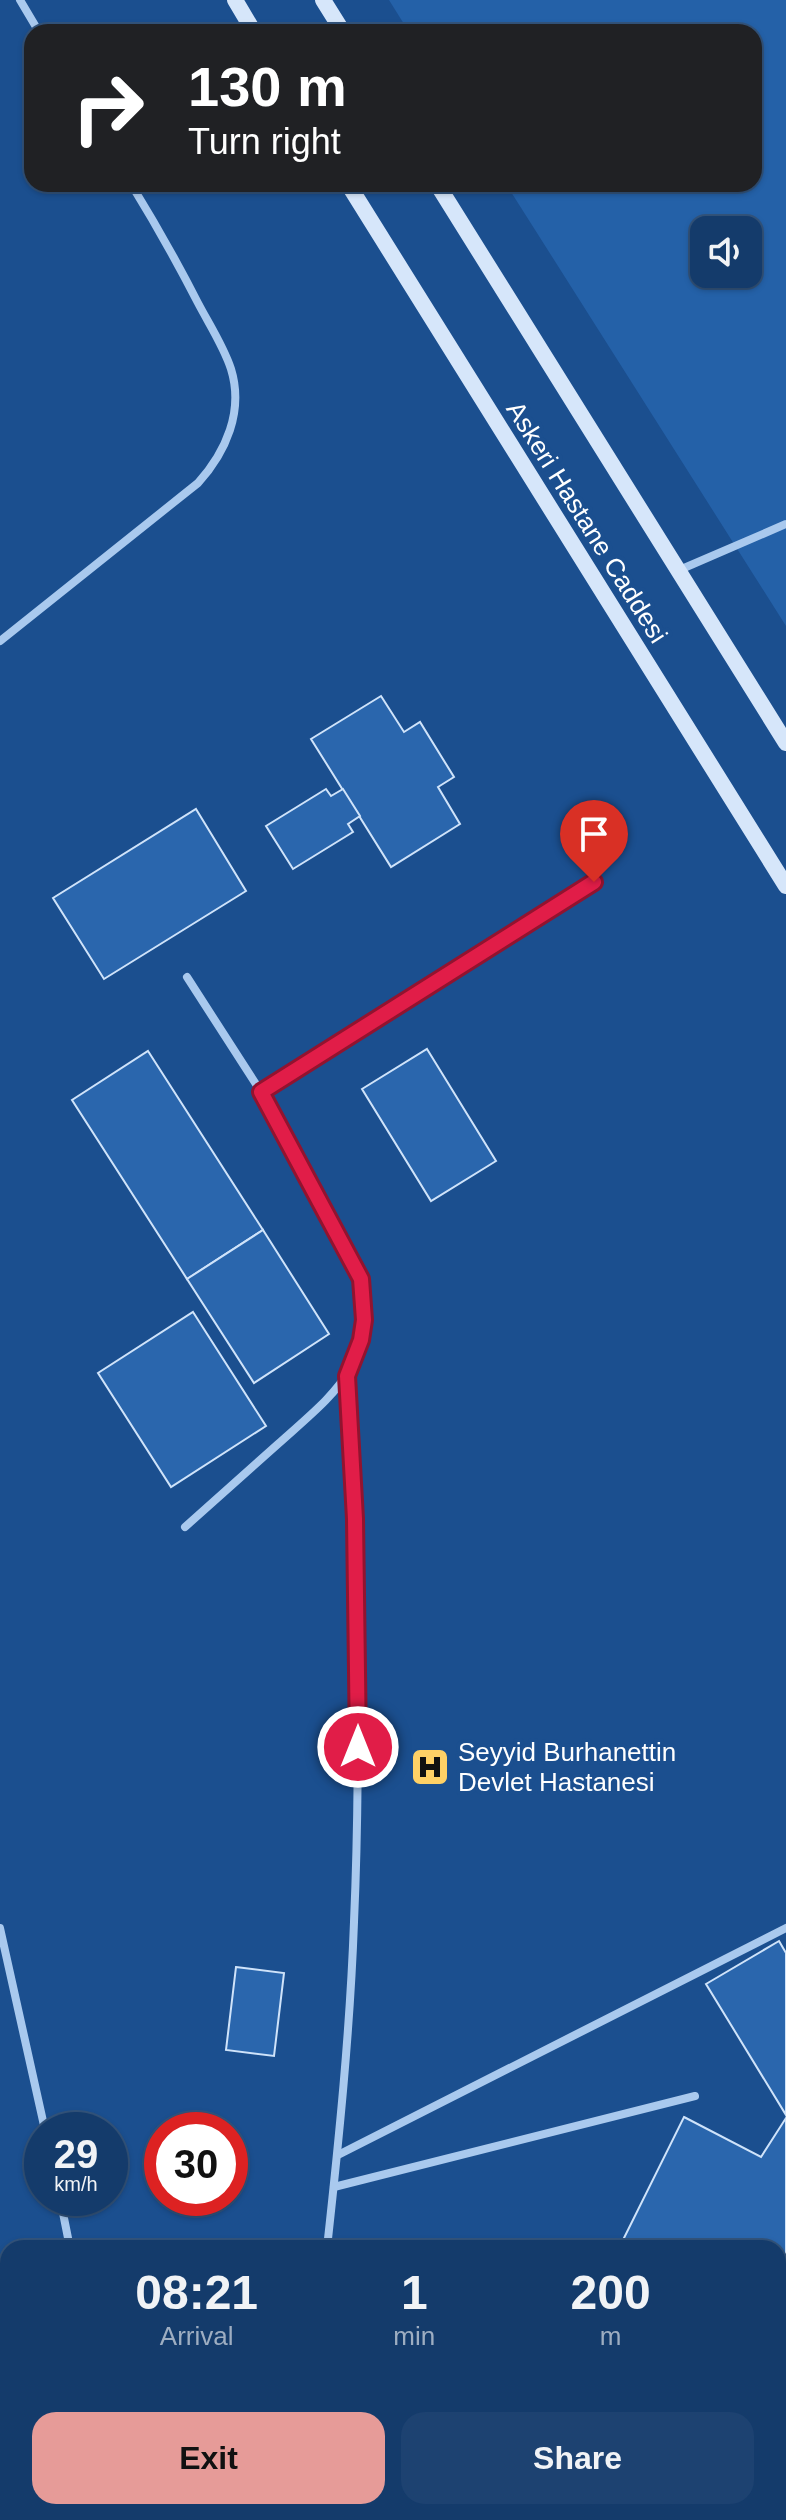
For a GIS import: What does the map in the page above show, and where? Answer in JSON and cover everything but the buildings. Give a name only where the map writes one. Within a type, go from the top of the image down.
[{"type":"street","points":[[20,0],[34,24]]},
{"type":"street","points":[[235,0],[249,24]]},
{"type":"street","points":[[323,0],[338,24]]},
{"type":"street","points":[[0,641],[198,483],[212,468],[230,431],[234,410],[231,368],[173,253],[136,192]]},
{"type":"street","name":"Askeri Hastane Caddesi","points":[[353,192],[786,886]]},
{"type":"street","name":"Askeri Hastane Caddesi","points":[[442,192],[786,743]]},
{"type":"street","points":[[677,571],[786,524]]},
{"type":"street","points":[[261,1092],[594,882]]},
{"type":"street","points":[[185,1527],[336,1392],[347,1376],[358,1349],[364,1320],[361,1279],[261,1092],[187,977]]},
{"type":"street","points":[[328,2240],[349,2024],[358,1804],[355,1519],[347,1376]]},
{"type":"street","points":[[0,1928],[41,2112]]},
{"type":"street","points":[[338,2155],[786,1928]]},
{"type":"street","points":[[334,2187],[695,2096]]},
{"type":"street","points":[[64,2216],[68,2240]]},
{"type":"shaded area","points":[[389,0],[786,0],[786,626],[511,192],[762,192],[762,24],[404,24]]},
{"type":"place","name":"Seyyid Burhanettin Devlet Hastanesi","points":[[430,1767]]},
{"type":"route","points":[[358,1747],[355,1519],[347,1376],[361,1340],[364,1320],[361,1279],[261,1092],[594,882]]}]
